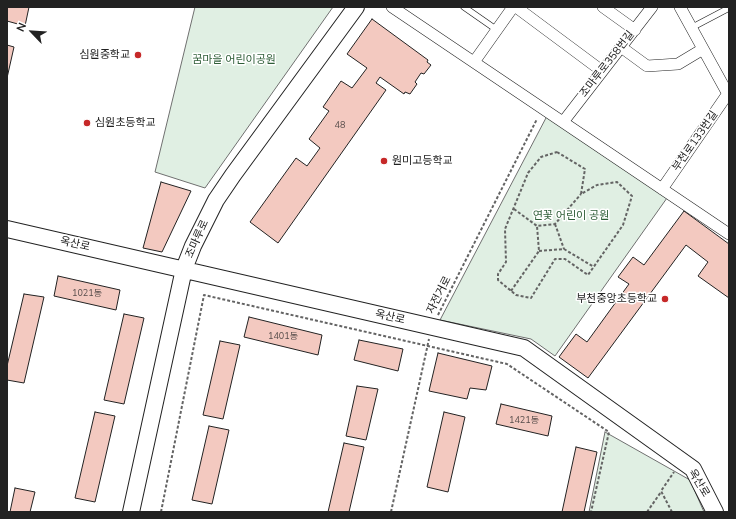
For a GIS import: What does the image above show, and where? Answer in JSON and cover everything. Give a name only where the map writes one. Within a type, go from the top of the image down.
[{"type":"street","name":"조마루로","points":[[131,512],[184,269],[204,223],[216,200],[356,7]]},
{"type":"street","points":[[392,7],[729,234]]},
{"type":"street","points":[[474,62],[513,7]]},
{"type":"street","points":[[516,7],[602,71]]},
{"type":"street","points":[[602,7],[635,30]]},
{"type":"street","name":"조마루로358번길","points":[[562,122],[652,7]]},
{"type":"street","points":[[680,7],[729,94]]},
{"type":"street","points":[[621,47],[647,66],[678,64],[703,49]]},
{"type":"street","name":"부천로133번길","points":[[662,189],[729,94]]},
{"type":"street","name":"옥산로","points":[[7,229],[524,348],[693,469],[715,512]]},
{"type":"lane","points":[[464,7],[497,30]]},
{"type":"lane","points":[[691,28],[729,8]]},
{"type":"path","name":"자전거로","points":[[391,512],[431,327],[542,108]]},
{"type":"path","points":[[514,209],[537,226],[555,224],[581,194],[597,186],[617,182],[632,196],[623,225],[588,275],[565,259],[555,259],[531,298],[516,295],[498,280],[498,274],[506,262],[505,228],[528,173],[540,157],[558,152],[585,169],[581,194]]},
{"type":"path","points":[[555,224],[564,248],[594,267]]},
{"type":"path","points":[[511,291],[539,251],[537,226]]},
{"type":"path","points":[[539,251],[564,248]]},
{"type":"path","points":[[161,512],[204,296],[507,364],[608,432],[591,512]]},
{"type":"path","points":[[647,512],[682,461]]},
{"type":"path","points":[[661,492],[672,512]]},
{"type":"green space","name":"꿈마을 어린이공원","points":[[195,7],[333,7],[205,188],[155,172]]},
{"type":"green space","name":"연꽃 어린이 공원","points":[[547,116],[667,198],[555,356],[531,339],[440,320]]},
{"type":"green space","points":[[605,432],[690,480],[704,512],[589,512]]},
{"type":"building","points":[[7,7],[29,7],[25,26],[7,21]]},
{"type":"building","points":[[372,19],[428,60],[427,62],[431,65],[424,74],[421,73],[415,82],[417,84],[410,94],[405,92],[404,94],[380,77],[376,83],[386,90],[278,243],[250,222],[296,158],[307,166],[320,148],[309,139],[329,111],[323,107],[341,81],[352,88],[367,68],[347,54]]},
{"type":"building","points":[[7,45],[14,47],[7,78]]},
{"type":"building","points":[[161,182],[191,191],[162,252],[143,248]]},
{"type":"building","points":[[684,211],[729,244],[729,298],[698,276],[708,262],[686,245],[588,378],[559,357],[576,334],[587,342],[629,284],[618,277],[633,257],[644,265]]},
{"type":"building","points":[[58,276],[120,290],[116,310],[54,296]]},
{"type":"building","points":[[24,294],[44,297],[24,383],[7,380],[7,366]]},
{"type":"building","points":[[124,314],[144,318],[124,404],[104,400]]},
{"type":"building","points":[[249,317],[322,335],[318,355],[244,337]]},
{"type":"building","points":[[359,340],[403,349],[398,371],[354,360]]},
{"type":"building","points":[[220,341],[240,345],[223,419],[203,415]]},
{"type":"building","points":[[438,353],[492,366],[486,390],[470,388],[467,399],[429,391]]},
{"type":"building","points":[[357,386],[378,389],[366,440],[346,436]]},
{"type":"building","points":[[501,404],[552,416],[548,436],[496,424]]},
{"type":"building","points":[[95,412],[115,416],[95,502],[75,498]]},
{"type":"building","points":[[444,412],[465,417],[448,492],[427,487]]},
{"type":"building","points":[[209,426],[229,430],[212,504],[192,500]]},
{"type":"building","points":[[344,443],[364,447],[349,512],[328,512]]},
{"type":"building","points":[[576,447],[597,452],[584,512],[562,512]]},
{"type":"building","points":[[15,488],[35,492],[30,512],[10,512]]},
{"type":"place","name":"심원중학교","points":[[138,55]]},
{"type":"place","name":"심원초등학교","points":[[87,123]]},
{"type":"place","name":"원미고등학교","points":[[384,161]]},
{"type":"place","name":"부천중앙초등학교","points":[[665,299]]}]
